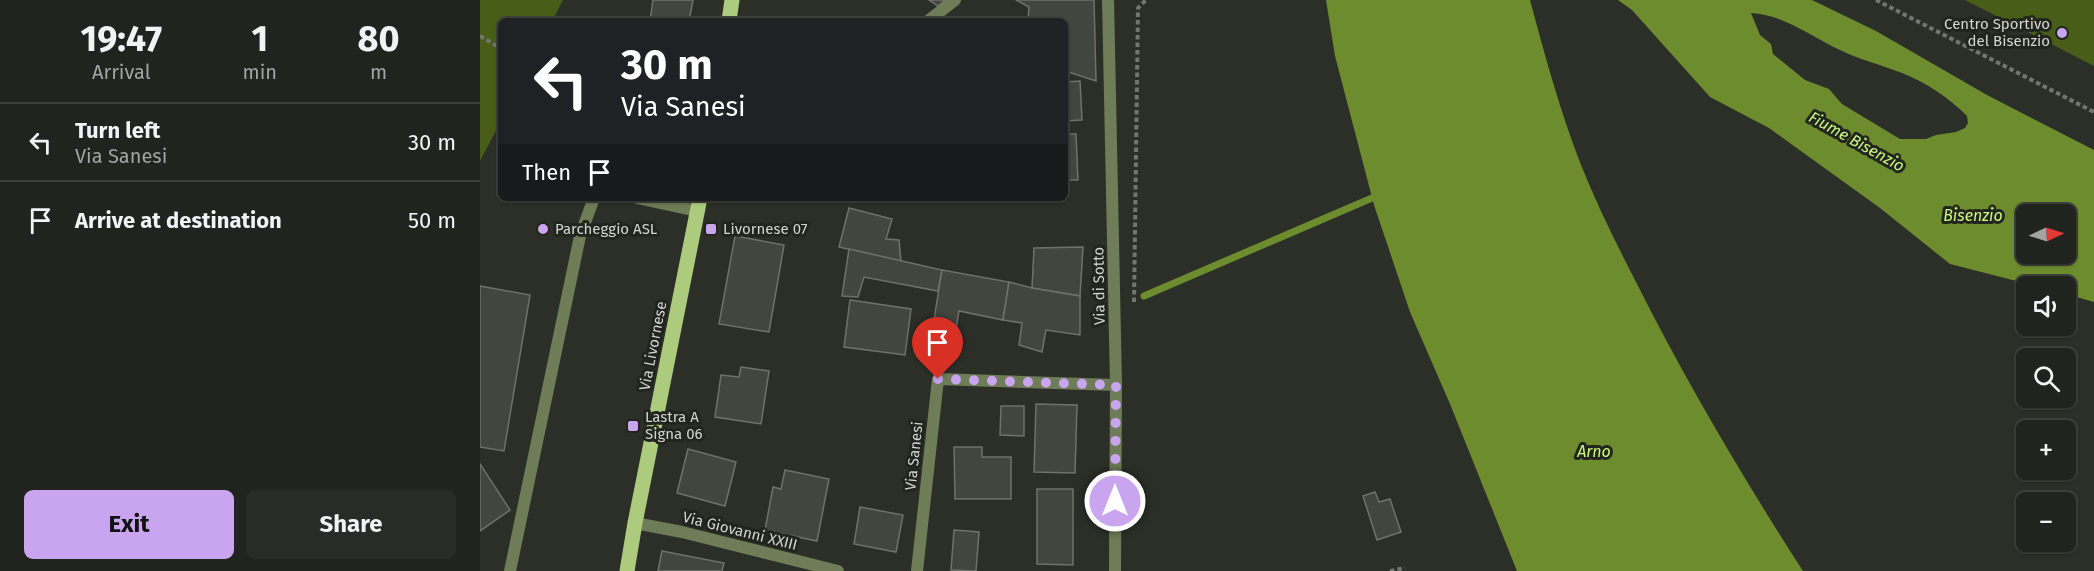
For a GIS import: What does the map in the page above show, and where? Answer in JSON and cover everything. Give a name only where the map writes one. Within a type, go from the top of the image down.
[{"type":"main road","points":[[729,18],[732,0]]},
{"type":"main road","name":"Via Livornese","points":[[627,571],[699,204]]},
{"type":"street","points":[[932,18],[955,0]]},
{"type":"street","name":"Via di Sotto","points":[[1108,0],[1116,385],[1115,571]]},
{"type":"street","points":[[510,571],[580,236],[593,201]]},
{"type":"street","points":[[668,201],[699,204]]},
{"type":"street","name":"Via Sanesi","points":[[917,571],[938,379],[1116,385]]},
{"type":"street","name":"Via Giovanni XXIII","points":[[635,523],[682,532],[838,571]]},
{"type":"path","points":[[1134,312],[1138,8],[1146,0]]},
{"type":"path","points":[[1876,0],[2094,112]]},
{"type":"path","points":[[480,36],[498,46]]},
{"type":"path","points":[[1390,571],[1405,568]]},
{"type":"shaded area","points":[[480,0],[563,0],[554,18],[498,18],[498,127],[480,161]]},
{"type":"shaded area","name":"Centro Sportivo del Bisenzio","points":[[1965,0],[2094,0],[2094,66]]},
{"type":"water","name":"Arno","points":[[1326,0],[1530,0],[1566,124],[1581,165],[1608,225],[1696,394],[1803,571],[1517,571],[1450,404],[1410,312],[1374,205],[1335,56]]},
{"type":"water","name":"Bisenzio","points":[[1618,0],[1812,0],[1876,31],[1987,95],[2094,150],[2094,302],[2076,297],[2076,276],[2016,276],[2016,281],[1950,264],[1880,208],[1769,128],[1710,97],[1632,10]],"holes":[[[1751,13],[1797,27],[1848,54],[1920,81],[1960,109],[1967,116],[1968,123],[1965,128],[1956,132],[1926,139],[1900,139],[1842,104],[1829,89],[1805,80],[1773,54],[1771,44],[1760,35]]]},
{"type":"building","points":[[653,0],[693,0],[690,18],[650,18]]},
{"type":"building","points":[[929,0],[945,0],[938,6]]},
{"type":"building","points":[[1016,0],[1094,0],[1096,81],[1068,72],[1068,18],[1028,18],[1029,7]]},
{"type":"building","points":[[1080,81],[1082,120],[1068,121],[1068,82]]},
{"type":"building","points":[[1068,134],[1076,134],[1078,180],[1068,180]]},
{"type":"building","points":[[849,208],[892,219],[886,239],[899,240],[901,262],[839,247]]},
{"type":"building","points":[[735,236],[784,245],[769,332],[719,324]]},
{"type":"building","points":[[1083,247],[1080,296],[1032,288],[1034,248]]},
{"type":"building","points":[[849,249],[942,270],[938,291],[864,277],[858,297],[842,296]]},
{"type":"building","points":[[942,270],[1009,282],[1003,320],[959,311],[951,359],[928,357]]},
{"type":"building","points":[[1009,282],[1080,296],[1080,335],[1046,330],[1042,352],[1019,345],[1022,323],[1003,320]]},
{"type":"building","points":[[480,286],[530,295],[504,451],[480,447]]},
{"type":"building","points":[[850,300],[911,309],[905,355],[844,347]]},
{"type":"building","points":[[741,367],[769,371],[761,424],[715,417],[721,375],[739,377]]},
{"type":"building","points":[[1036,404],[1077,405],[1075,473],[1034,472]]},
{"type":"building","points":[[1001,406],[1024,406],[1024,436],[1000,435]]},
{"type":"building","points":[[954,447],[982,447],[982,457],[1011,457],[1011,499],[955,499]]},
{"type":"building","points":[[688,449],[736,462],[725,506],[677,493]]},
{"type":"building","points":[[480,464],[510,510],[480,531]]},
{"type":"building","points":[[785,470],[829,479],[817,541],[765,530],[773,487],[781,489]]},
{"type":"building","points":[[1037,489],[1073,489],[1073,565],[1037,564]]},
{"type":"building","points":[[1375,492],[1379,502],[1390,499],[1401,532],[1377,540],[1363,496]]},
{"type":"building","points":[[860,507],[903,515],[896,552],[854,544]]},
{"type":"building","points":[[954,530],[979,532],[976,571],[951,570]]},
{"type":"building","points":[[662,551],[724,563],[722,571],[658,571]]},
{"type":"waterway","points":[[1144,296],[1379,195]]},
{"type":"place","name":"Centro Sportivo del Bisenzio","points":[[2062,33]]},
{"type":"place","name":"Parcheggio ASL","points":[[543,229]]},
{"type":"place","name":"Livornese 07","points":[[711,229]]},
{"type":"place","name":"Lastra A Signa 06","points":[[633,426]]},
{"type":"route","points":[[938,379],[1116,385],[1115,501]]},
{"type":"water label","name":"Fiume Bisenzio","points":[[1857,141]]}]
